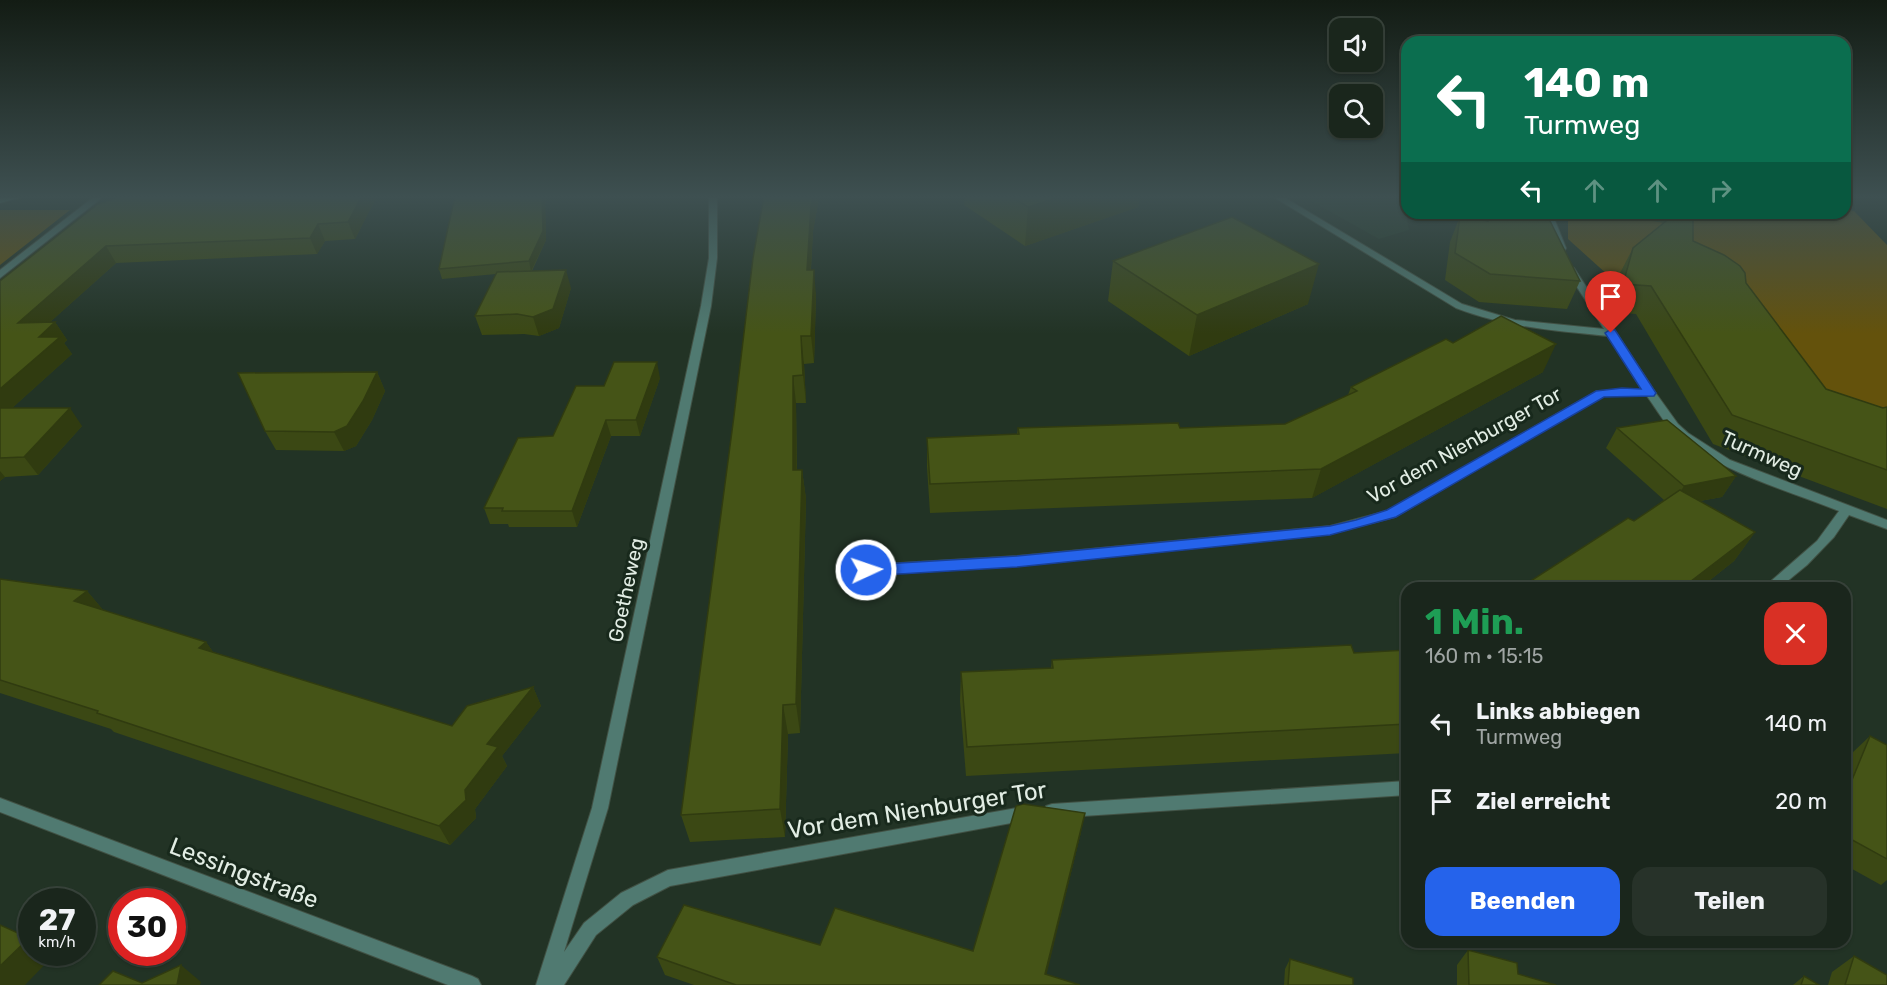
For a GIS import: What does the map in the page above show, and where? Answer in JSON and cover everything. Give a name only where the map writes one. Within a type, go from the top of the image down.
[{"type":"street","points":[[0,275],[42,242]]},
{"type":"street","name":"Goetheweg","points":[[545,985],[600,808],[706,306],[713,242]]},
{"type":"street","points":[[1352,242],[1459,306],[1486,318],[1523,325],[1611,333]]},
{"type":"street","points":[[1559,242],[1564,254]]},
{"type":"street","name":"Turmweg","points":[[1568,265],[1650,393],[1674,426],[1697,447],[1758,477],[1887,525]]},
{"type":"street","name":"Vor dem Nienburger Tor","points":[[866,570],[1017,561],[1330,531],[1392,514],[1601,393],[1650,393]]},
{"type":"street","points":[[1777,582],[1818,549],[1833,533],[1846,510]]},
{"type":"street","name":"Vor dem Nienburger Tor","points":[[553,985],[590,929],[627,899],[668,878],[1029,813],[1401,788]]},
{"type":"street","name":"Lessingstraße","points":[[0,805],[472,985]]},
{"type":"shaded area","points":[[0,242],[29,242],[0,265]]},
{"type":"shaded area","points":[[1571,242],[1884,242],[1887,245],[1887,446],[1619,285]]},
{"type":"building","points":[[50,242],[209,242],[106,246],[18,323],[55,322],[39,337],[60,337],[0,389],[0,281]]},
{"type":"building","points":[[445,242],[538,242],[529,261],[439,269]]},
{"type":"building","points":[[756,242],[809,242],[807,270],[814,270],[811,336],[801,336],[803,375],[793,376],[793,470],[802,470],[796,704],[783,705],[780,809],[681,815],[734,416]]},
{"type":"building","points":[[1164,242],[1278,242],[1319,264],[1197,315],[1113,261]]},
{"type":"building","points":[[1456,242],[1560,242],[1580,281],[1490,274],[1455,253]]},
{"type":"building","points":[[1640,242],[1695,242],[1724,255],[1740,266],[1745,273],[1746,283],[1826,389],[1883,408],[1887,407],[1887,470],[1732,415],[1651,286],[1623,284],[1633,248]]},
{"type":"building","points":[[566,270],[553,309],[533,317],[517,314],[475,316],[497,272]]},
{"type":"building","points":[[1501,316],[1556,344],[1321,469],[930,484],[927,438],[1019,434],[1018,428],[1178,423],[1180,428],[1285,424],[1357,391],[1351,387],[1446,339],[1453,343]]},
{"type":"building","points":[[614,362],[657,362],[636,420],[606,420],[572,511],[502,511],[503,508],[484,508],[518,438],[553,436],[576,386],[604,386]]},
{"type":"building","points":[[377,372],[363,401],[347,426],[334,432],[265,431],[238,373]]},
{"type":"building","points":[[0,408],[70,408],[24,457],[0,458]]},
{"type":"building","points":[[1667,420],[1736,476],[1684,486],[1617,428]]},
{"type":"building","points":[[1680,490],[1755,532],[1690,582],[1529,582],[1628,518],[1634,521]]},
{"type":"building","points":[[0,579],[87,591],[74,601],[206,642],[199,648],[452,726],[467,706],[533,687],[487,744],[498,747],[465,790],[466,800],[439,826],[0,680]]},
{"type":"building","points":[[1351,645],[1354,653],[1401,650],[1401,724],[967,747],[961,672],[1053,668],[1052,660]]},
{"type":"building","points":[[1870,736],[1887,745],[1887,859],[1851,839],[1851,782]]},
{"type":"building","points":[[1023,804],[1085,813],[1045,974],[1080,985],[736,985],[657,957],[684,905],[820,945],[835,908],[973,951],[1016,806]]},
{"type":"building","points":[[0,925],[18,933],[18,949],[0,966]]},
{"type":"building","points":[[1468,950],[1517,963],[1518,974],[1556,985],[1469,985]]},
{"type":"building","points":[[1854,956],[1887,975],[1887,985],[1845,985]]},
{"type":"building","points":[[1290,959],[1353,978],[1353,985],[1288,985]]},
{"type":"building","points":[[181,966],[177,985],[99,985],[113,971],[142,983]]},
{"type":"building","points":[[1804,976],[1819,985],[1801,985]]},
{"type":"route","points":[[866,570],[1017,561],[1330,531],[1392,514],[1601,393],[1650,393],[1611,333]]}]
